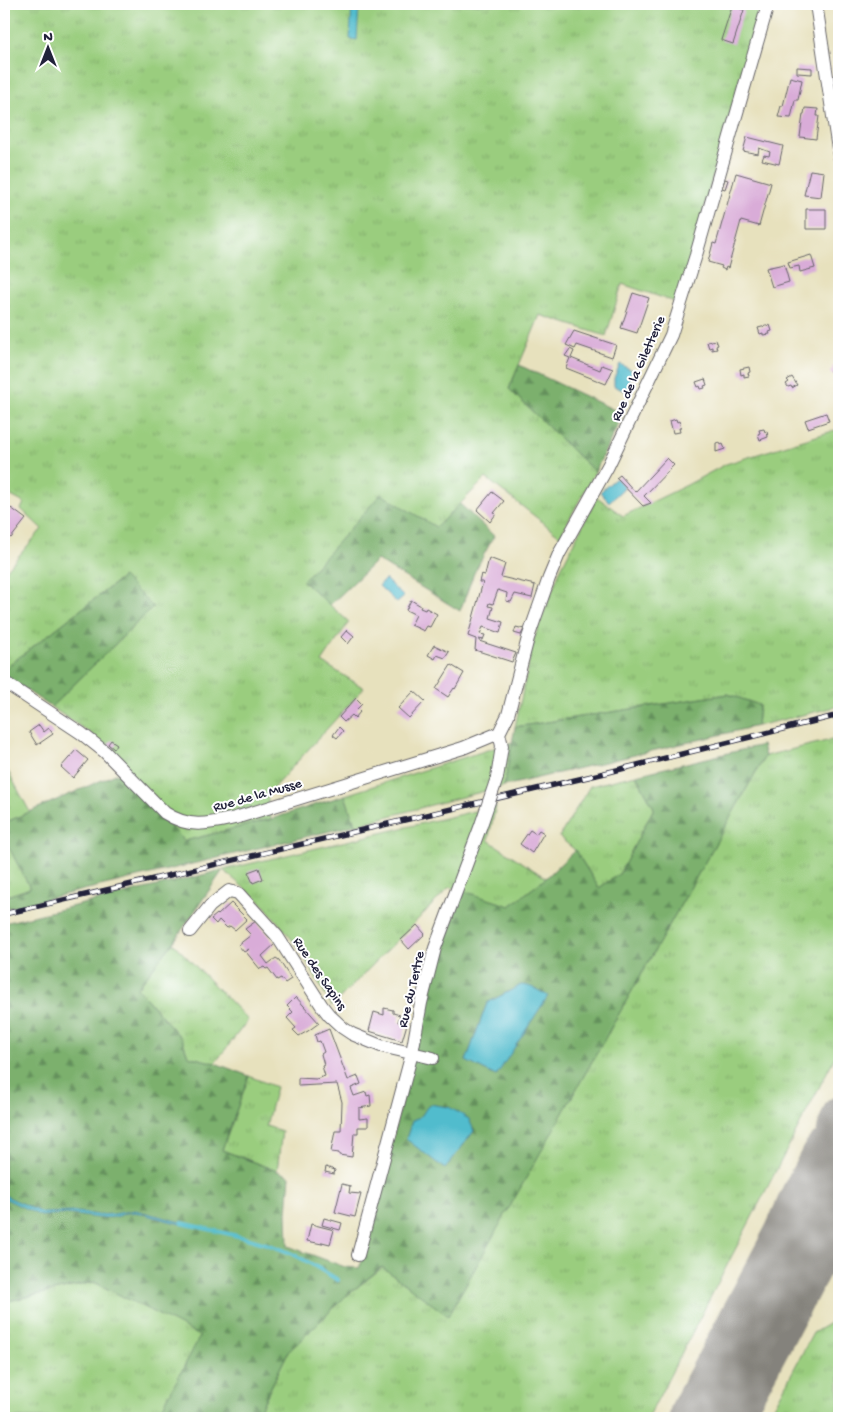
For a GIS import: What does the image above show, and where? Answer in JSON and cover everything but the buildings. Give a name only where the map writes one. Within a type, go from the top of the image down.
[{"type":"street","name":"Rue de la Giletterie","points":[[499,733],[508,715],[528,638],[549,578],[608,466],[671,335],[696,255],[755,46],[767,8],[771,4]]},
{"type":"street","points":[[816,4],[839,156]]},
{"type":"street","name":"Rue de la Musse","points":[[4,682],[81,733],[105,752],[165,813],[175,820],[188,824],[235,818],[463,748],[499,733]]},
{"type":"street","name":"Rue du Tertre","points":[[358,1255],[412,1053],[434,948],[497,778],[502,746],[499,733]]},
{"type":"street","name":"Rue des Sapins","points":[[190,931],[210,906],[229,891],[238,893],[277,936],[322,1006],[335,1022],[366,1041],[433,1058]]},
{"type":"green space","points":[[4,4],[760,4],[678,303],[622,284],[606,336],[540,315],[509,389],[595,472],[560,536],[486,478],[436,528],[381,495],[303,581],[349,622],[322,662],[364,688],[267,795],[271,819],[185,841],[118,773],[127,765],[90,733],[51,707],[153,607],[123,577],[4,669],[4,573],[42,529],[21,509],[24,503],[4,492]]},
{"type":"green space","points":[[519,365],[623,414],[595,472],[509,389]]},
{"type":"green space","points":[[839,429],[839,706],[757,726],[759,705],[728,694],[515,727],[534,639],[561,568],[597,497],[623,516],[726,464]]},
{"type":"green space","points":[[381,494],[436,527],[460,504],[494,536],[474,573],[460,611],[377,560],[330,605],[303,581]]},
{"type":"green space","points":[[123,577],[153,607],[51,707],[4,675],[4,669]]},
{"type":"green space","points":[[728,694],[759,705],[757,726],[504,786],[515,727]]},
{"type":"green space","points":[[839,738],[839,1049],[648,1418],[256,1418],[288,1352],[346,1296],[383,1267],[448,1315],[765,756]]},
{"type":"green space","points":[[513,742],[504,786],[355,825],[345,795]]},
{"type":"green space","points":[[762,745],[765,756],[448,1316],[382,1267],[346,1296],[288,1352],[256,1418],[157,1418],[200,1336],[94,1282],[4,1302],[4,923],[223,870],[173,943],[137,988],[182,1039],[188,1056],[215,1063],[249,1076],[222,1150],[290,1176],[287,1213],[288,1246],[345,1267],[359,1268],[365,1254],[421,1025],[463,891],[510,906],[546,878],[575,850],[599,888],[620,873],[654,808],[636,775]],"holes":[[[521,985],[466,1061],[487,1003]],[[422,1115],[423,1151],[406,1139],[412,1122]]]},
{"type":"green space","points":[[4,764],[30,812],[4,823]]},
{"type":"green space","points":[[118,773],[185,841],[271,819],[345,795],[355,825],[4,909],[4,897],[30,888],[4,838],[4,823]]},
{"type":"green space","points":[[636,775],[654,808],[620,873],[599,888],[575,850],[559,837],[590,786]]},
{"type":"green space","points":[[496,806],[488,840],[546,878],[510,906],[450,887],[332,1006],[299,948],[262,903],[223,870]]},
{"type":"green space","points":[[4,838],[31,888],[4,897]]},
{"type":"green space","points":[[173,943],[248,1020],[215,1063],[188,1056],[182,1039],[137,988]]},
{"type":"green space","points":[[249,1076],[276,1087],[266,1126],[282,1131],[277,1171],[222,1150]]},
{"type":"green space","points":[[94,1282],[201,1336],[157,1418],[4,1418],[4,1302]]},
{"type":"green space","points":[[839,1309],[839,1418],[768,1418],[813,1333],[830,1323]]},
{"type":"water","points":[[352,4],[359,5],[357,40],[350,39]]},
{"type":"water","points":[[620,364],[632,370],[627,392],[614,386],[614,378]]},
{"type":"water","points":[[616,478],[625,487],[609,502],[600,492]]},
{"type":"water","points":[[385,579],[404,597],[397,603],[379,586]]},
{"type":"water","points":[[521,985],[532,987],[548,996],[496,1076],[466,1061],[487,1003]]},
{"type":"water","points":[[429,1104],[449,1107],[469,1119],[474,1131],[445,1169],[406,1139],[412,1121],[422,1115]]},
{"type":"water","points":[[4,1195],[42,1213],[77,1212],[99,1215],[135,1210],[185,1223],[184,1225],[135,1212],[116,1217],[98,1218],[67,1214],[41,1216],[4,1198]]},
{"type":"waterway","points":[[182,1223],[250,1239],[277,1248],[302,1259],[338,1280]]},
{"type":"taxiway","points":[[836,1171],[833,1163],[831,1141],[839,1112]]},
{"type":"taxiway","points":[[802,1242],[818,1218],[839,1198]]},
{"type":"runway","points":[[709,1418],[802,1242],[839,1164]]},
{"type":"railway","points":[[4,914],[605,773],[839,715]]}]
